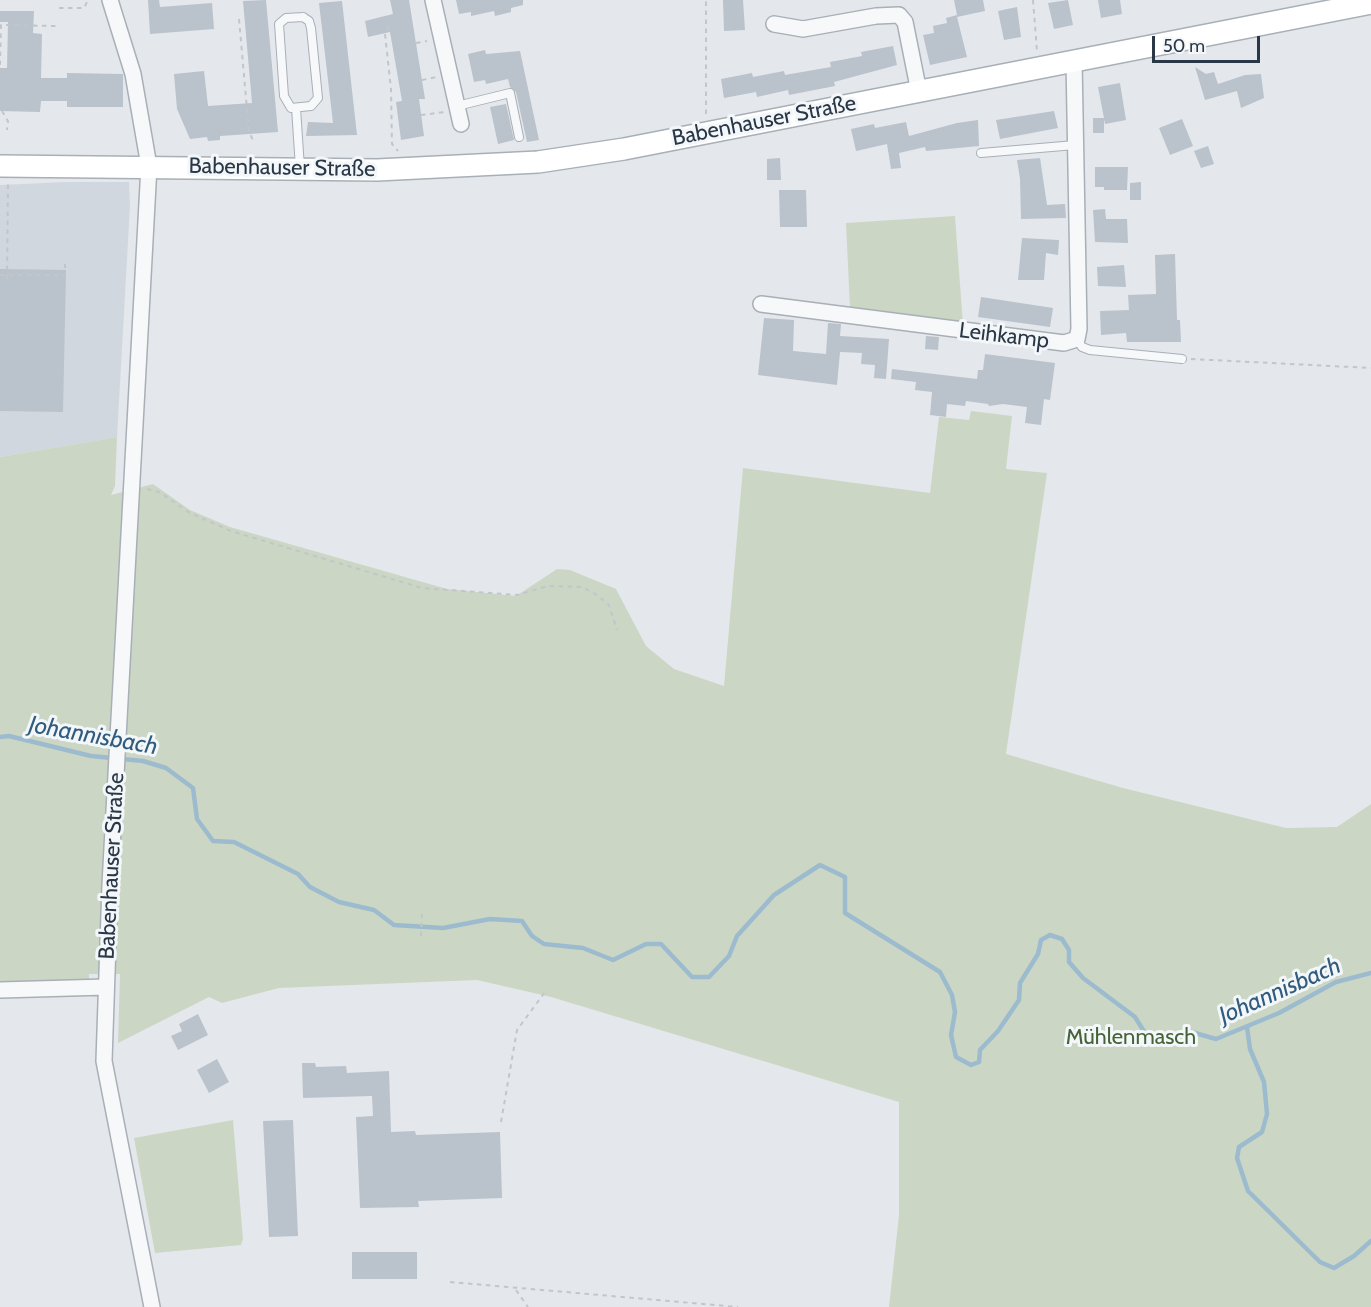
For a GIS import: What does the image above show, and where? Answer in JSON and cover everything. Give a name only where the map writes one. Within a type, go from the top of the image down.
[{"type":"main road","name":"Babenhauser Straße","points":[[149,166],[377,170],[538,162],[706,133],[1371,3]]},
{"type":"main road","points":[[3,166],[149,166]]},
{"type":"street","name":"Babenhauser Straße","points":[[110,0],[133,74],[149,166],[106,987],[105,1071],[152,1307]]},
{"type":"street","points":[[433,0],[458,113]]},
{"type":"street","points":[[774,24],[803,29],[876,16],[899,15],[905,22],[917,82],[923,90]]},
{"type":"street","name":"Leihkamp","points":[[761,304],[1064,343],[1077,339],[1079,329],[1074,61]]},
{"type":"street","points":[[0,990],[106,987]]},
{"type":"lane","points":[[303,17],[309,21],[312,28],[318,98],[311,106],[296,108],[291,108],[285,100],[279,24],[286,18],[303,17]]},
{"type":"lane","points":[[458,113],[510,93],[519,137]]},
{"type":"lane","points":[[296,108],[300,170]]},
{"type":"lane","points":[[981,153],[1075,145]]},
{"type":"lane","points":[[1077,339],[1082,347],[1090,350],[1182,359]]},
{"type":"path","points":[[59,8],[84,8],[88,0]]},
{"type":"path","points":[[706,0],[706,133]]},
{"type":"path","points":[[1034,0],[1038,68]]},
{"type":"path","points":[[239,19],[249,132],[253,140]]},
{"type":"path","points":[[0,65],[1,25],[57,26]]},
{"type":"path","points":[[389,26],[385,34],[391,89],[392,144],[397,151],[407,150]]},
{"type":"path","points":[[2,111],[8,121],[7,130]]},
{"type":"path","points":[[421,115],[458,113]]},
{"type":"path","points":[[3,166],[7,277]]},
{"type":"path","points":[[0,274],[7,277],[65,275],[65,264]]},
{"type":"path","points":[[1182,359],[1371,368]]},
{"type":"path","points":[[132,486],[159,492],[190,513],[231,531],[297,553],[422,588],[517,595],[548,586],[582,588],[597,595],[609,605],[617,630]]},
{"type":"path","points":[[421,936],[422,912]]},
{"type":"path","points":[[501,1122],[516,1030],[545,992]]},
{"type":"path","points":[[450,1282],[738,1307]]},
{"type":"path","points":[[516,1289],[528,1307]]},
{"type":"shaded area","points":[[129,182],[130,206],[117,437],[0,457],[0,185]]},
{"type":"green space","points":[[955,216],[963,325],[850,309],[846,223]]},
{"type":"green space","name":"Mühlenmasch","points":[[971,411],[1012,416],[1006,469],[1047,473],[1006,754],[1123,788],[1286,828],[1337,827],[1371,804],[1371,1307],[889,1307],[899,1215],[899,1102],[551,997],[477,980],[279,988],[222,1003],[209,997],[118,1043],[120,974],[89,974],[89,980],[0,982],[0,457],[117,437],[115,486],[111,495],[153,484],[190,510],[230,527],[447,589],[516,596],[557,569],[570,570],[616,589],[646,646],[674,669],[724,686],[743,468],[930,493],[939,417],[969,420]]},
{"type":"green space","points":[[233,1120],[243,1239],[241,1245],[155,1253],[134,1138]]},
{"type":"building","points":[[148,0],[159,0],[160,7],[212,3],[214,29],[150,34]]},
{"type":"building","points":[[266,0],[278,132],[220,136],[220,140],[208,141],[207,137],[190,139],[177,109],[174,74],[204,71],[208,106],[252,103],[243,1]]},
{"type":"building","points":[[390,0],[409,0],[425,99],[419,99],[424,136],[401,140],[396,102],[402,101],[390,32],[368,37],[365,21],[393,14]]},
{"type":"building","points":[[456,0],[523,0],[523,5],[511,8],[511,12],[495,16],[494,11],[471,16],[471,12],[459,14]]},
{"type":"building","points":[[723,0],[743,0],[745,30],[724,31]]},
{"type":"building","points":[[954,0],[983,0],[985,11],[957,17],[967,57],[930,65],[923,35],[934,33],[933,26],[947,23],[946,18],[957,15]]},
{"type":"building","points":[[1068,0],[1073,25],[1054,29],[1048,3]]},
{"type":"building","points":[[1098,0],[1120,0],[1122,14],[1101,18]]},
{"type":"building","points":[[342,1],[357,135],[306,136],[308,122],[333,123],[319,3]]},
{"type":"building","points":[[1017,7],[1021,37],[1004,40],[998,11]]},
{"type":"building","points":[[0,11],[34,11],[33,33],[42,34],[41,78],[67,78],[67,73],[123,74],[123,107],[67,107],[67,101],[41,101],[40,112],[0,111],[0,68],[7,68],[8,22],[0,22]]},
{"type":"building","points":[[893,46],[897,65],[834,82],[835,86],[789,95],[788,90],[757,97],[756,92],[724,98],[721,79],[752,73],[753,77],[784,71],[785,75],[831,67],[830,62],[862,56],[861,52]]},
{"type":"building","points":[[485,50],[486,54],[520,51],[539,140],[527,142],[516,92],[510,87],[508,79],[486,84],[485,80],[474,82],[468,54]]},
{"type":"building","points":[[1195,67],[1206,74],[1214,72],[1218,84],[1245,75],[1261,74],[1264,98],[1241,108],[1237,91],[1205,100]]},
{"type":"building","points":[[1120,83],[1126,120],[1105,124],[1104,119],[1104,133],[1093,133],[1093,118],[1104,118],[1098,87]]},
{"type":"building","points":[[506,104],[514,140],[498,144],[490,107]]},
{"type":"building","points":[[1054,111],[1058,128],[1000,139],[996,120]]},
{"type":"building","points":[[1182,119],[1193,146],[1170,155],[1159,128]]},
{"type":"building","points":[[978,120],[979,146],[926,151],[925,147],[899,153],[901,168],[891,169],[887,144],[856,151],[851,129],[874,124],[875,128],[906,122],[909,136],[957,123]]},
{"type":"building","points":[[1208,146],[1214,164],[1201,168],[1194,151]]},
{"type":"building","points":[[780,158],[781,180],[767,180],[767,159]]},
{"type":"building","points":[[1040,158],[1047,205],[1065,204],[1066,218],[1021,219],[1017,160]]},
{"type":"building","points":[[1095,167],[1128,167],[1127,190],[1104,190],[1104,187],[1095,187]]},
{"type":"building","points":[[1141,182],[1141,200],[1130,200],[1130,183]]},
{"type":"building","points":[[779,190],[806,190],[807,227],[780,227]]},
{"type":"building","points":[[1105,209],[1106,219],[1127,219],[1128,243],[1095,242],[1093,210]]},
{"type":"building","points":[[1022,238],[1059,240],[1058,255],[1046,253],[1044,280],[1018,280]]},
{"type":"building","points":[[1175,254],[1177,320],[1180,320],[1181,342],[1127,342],[1126,333],[1101,335],[1100,311],[1129,310],[1128,295],[1156,294],[1155,255]]},
{"type":"building","points":[[1124,265],[1126,287],[1098,286],[1097,267]]},
{"type":"building","points":[[0,269],[66,270],[63,412],[0,411]]},
{"type":"building","points":[[981,297],[1053,308],[1050,327],[978,317]]},
{"type":"building","points":[[764,318],[794,320],[793,351],[826,354],[828,323],[841,324],[840,336],[889,339],[886,379],[874,378],[875,365],[861,364],[862,353],[840,352],[837,385],[758,375]]},
{"type":"building","points":[[926,336],[939,337],[938,350],[925,349]]},
{"type":"building","points":[[985,354],[1055,363],[1050,400],[1044,399],[1041,425],[1025,423],[1027,407],[1003,404],[989,406],[966,401],[965,406],[947,404],[946,417],[930,415],[932,392],[915,390],[916,382],[891,379],[892,369],[977,379],[978,370],[983,370]]},
{"type":"building","points":[[198,1014],[208,1035],[178,1050],[171,1036],[182,1031],[179,1024]]},
{"type":"building","points":[[217,1059],[229,1082],[209,1093],[197,1070]]},
{"type":"building","points":[[302,1063],[315,1063],[316,1067],[346,1066],[347,1073],[389,1071],[391,1132],[415,1131],[416,1135],[500,1132],[502,1198],[418,1201],[419,1207],[360,1208],[356,1117],[373,1116],[372,1096],[303,1098]]},
{"type":"building","points":[[293,1120],[298,1236],[269,1237],[263,1121]]},
{"type":"building","points":[[352,1252],[417,1252],[417,1279],[352,1279]]},
{"type":"waterway","name":"Johannisbach","points":[[0,737],[9,736],[91,756],[143,761],[166,768],[193,788],[197,819],[213,841],[234,842],[298,874],[310,887],[339,902],[374,910],[394,925],[443,928],[490,919],[522,921],[532,936],[544,944],[583,948],[613,960],[646,944],[661,944],[692,977],[709,977],[729,956],[737,936],[774,895],[820,865],[845,877],[845,913],[940,972],[952,995],[955,1012],[951,1035],[956,1057],[971,1065],[979,1062],[980,1050],[998,1031],[1019,1000],[1020,983],[1038,954],[1041,940],[1050,935],[1062,939],[1069,950],[1069,962],[1083,978],[1135,1017],[1145,1033],[1158,1042],[1188,1031],[1216,1039],[1279,1013],[1336,982],[1371,973]]},
{"type":"waterway","points":[[1247,1027],[1250,1049],[1264,1082],[1267,1114],[1262,1132],[1239,1147],[1237,1158],[1248,1191],[1320,1262],[1334,1268],[1354,1256],[1371,1241]]}]
